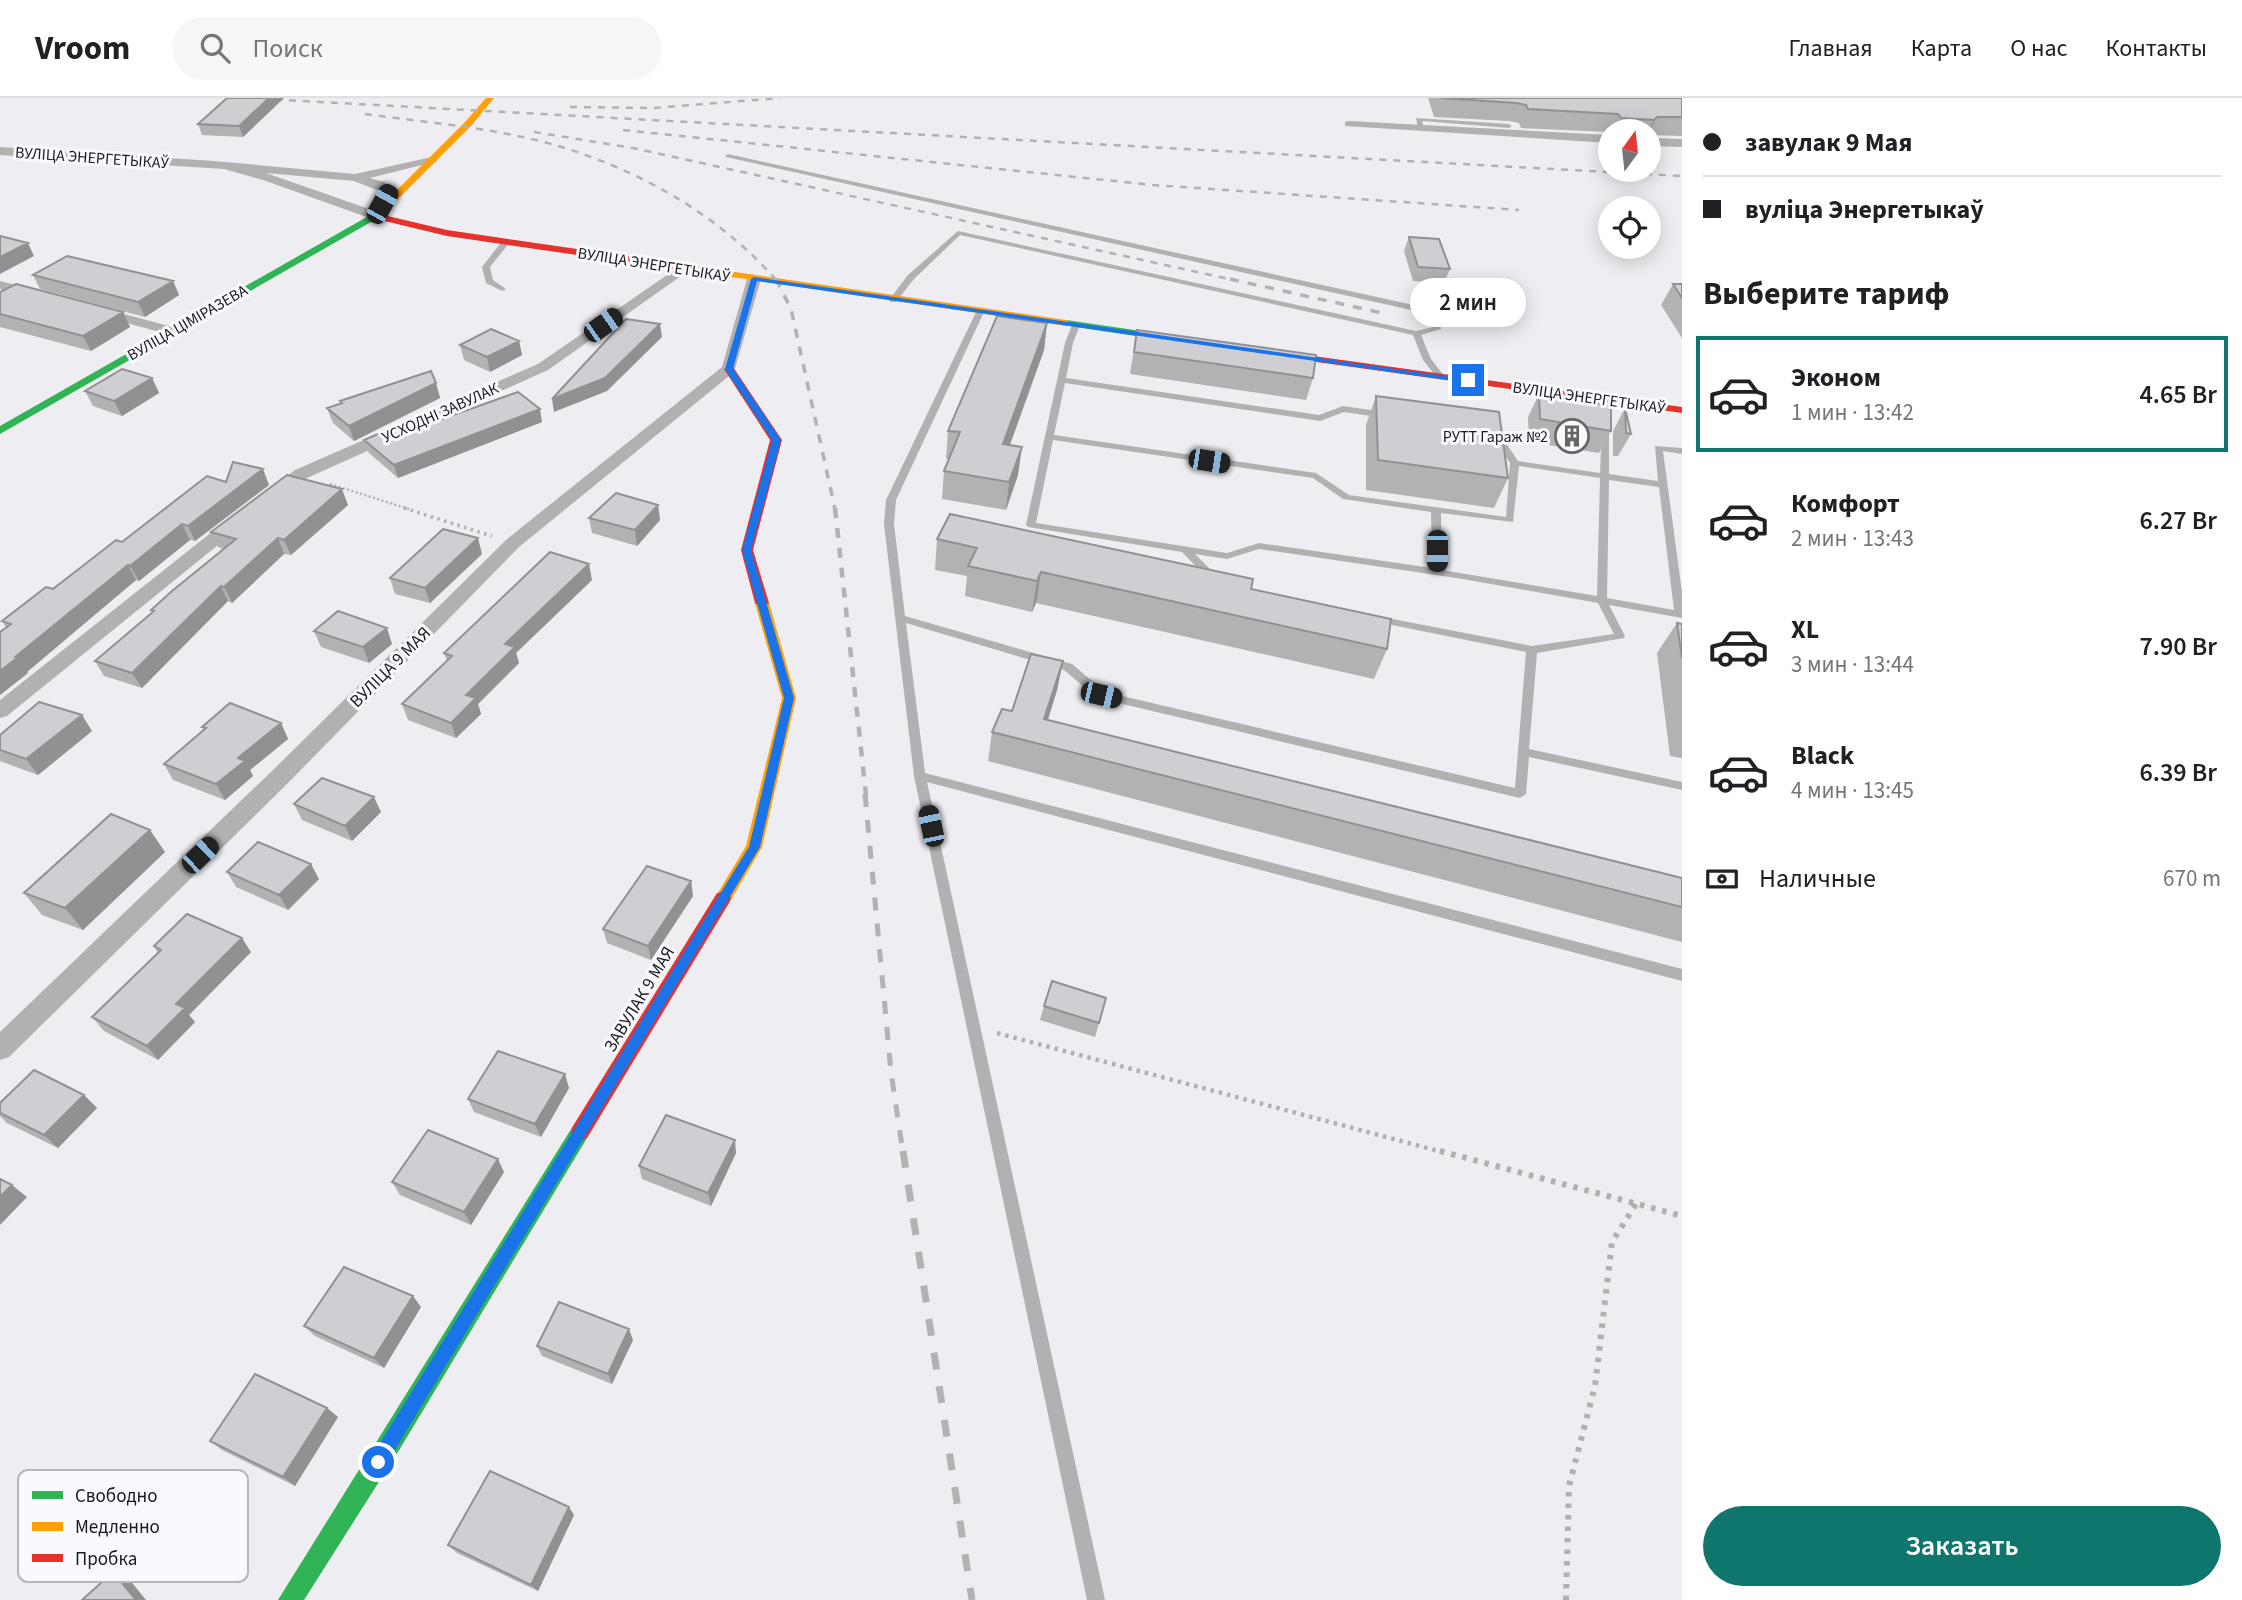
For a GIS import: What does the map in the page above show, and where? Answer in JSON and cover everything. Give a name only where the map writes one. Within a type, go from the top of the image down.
[{"type":"main road","name":"ВУЛІЦА ЦІМІРАЗЕВА","points":[[0,431],[375,216],[432,161],[490,98]]},
{"type":"main road","name":"ВУЛІЦА ЭНЕРГЕТЫКАЎ","points":[[375,216],[447,233],[893,300],[1197,342]]},
{"type":"main road","name":"ВУЛІЦА ЭНЕРГЕТЫКАЎ","points":[[1251,350],[1441,377],[1606,408],[1682,410]]},
{"type":"main road","name":"ЗАВУЛАК 9 МАЯ","points":[[290,1600],[400,1427],[754,847],[789,698],[747,550],[776,440],[729,369]]},
{"type":"street","points":[[1349,124],[1598,138]]},
{"type":"street","points":[[1661,143],[1682,144]]},
{"type":"street","name":"ВУЛІЦА ЭНЕРГЕТЫКАЎ","points":[[0,151],[225,166]]},
{"type":"street","points":[[334,176],[365,175],[432,161]]},
{"type":"street","points":[[225,166],[362,180],[383,186],[389,191],[375,216],[267,177],[225,166]]},
{"type":"street","name":"УСХОДНІ ЗАВУЛАК","points":[[0,711],[254,507],[300,474],[543,367],[683,268]]},
{"type":"street","points":[[729,369],[754,279]]},
{"type":"street","points":[[0,285],[53,299]]},
{"type":"street","points":[[79,306],[171,331]]},
{"type":"street","name":"ВУЛІЦА 9 МАЯ","points":[[0,1049],[280,777],[513,543],[729,369]]},
{"type":"lane","points":[[1421,128],[1418,119],[1509,126]]},
{"type":"lane","points":[[728,156],[1433,312],[1437,329],[1416,333],[958,233],[911,277],[893,300]]},
{"type":"lane","points":[[502,289],[489,281],[486,267],[506,242]]},
{"type":"lane","points":[[980,312],[891,500],[889,524],[920,776],[1096,1600]]},
{"type":"lane","points":[[1076,326],[1069,343],[1031,525],[1227,556],[1259,546],[1437,572],[1681,615],[1658,448],[1682,451]]},
{"type":"lane","points":[[1416,333],[1427,360],[1441,377]]},
{"type":"lane","points":[[1061,380],[1320,418],[1343,409],[1394,416]]},
{"type":"lane","points":[[1370,618],[1532,650],[1620,636],[1602,600],[1607,476],[1606,408]]},
{"type":"lane","points":[[1049,437],[1316,477],[1346,497],[1510,520],[1515,463],[1495,431],[1483,429]]},
{"type":"lane","points":[[1515,463],[1663,485]]},
{"type":"lane","points":[[1436,510],[1437,572]]},
{"type":"lane","points":[[1186,550],[1223,588]]},
{"type":"lane","points":[[901,618],[1068,667],[1101,695],[1520,794],[1532,650]]},
{"type":"lane","points":[[1523,752],[1682,786]]},
{"type":"lane","points":[[920,776],[1682,975]]},
{"type":"path","points":[[300,474],[513,543]]},
{"type":"path","points":[[973,1026],[1682,1216]]},
{"type":"path","points":[[1566,1600],[1569,1486],[1595,1386],[1612,1242],[1636,1205]]},
{"type":"building","points":[[227,98],[269,98],[239,126],[198,124]]},
{"type":"building","points":[[1441,98],[1682,98],[1682,117],[1621,118],[1618,114],[1528,109],[1526,105]]},
{"type":"building","points":[[0,236],[28,243],[0,257]]},
{"type":"building","points":[[1409,237],[1439,239],[1450,269],[1418,267]]},
{"type":"building","points":[[67,256],[173,281],[138,302],[33,275]]},
{"type":"building","points":[[16,284],[123,312],[83,336],[0,314],[0,292]]},
{"type":"building","points":[[1673,284],[1682,284],[1682,298]]},
{"type":"building","points":[[997,316],[1047,323],[1003,444],[1022,447],[1009,482],[944,471],[960,432],[948,431]]},
{"type":"building","points":[[626,319],[660,324],[605,378],[552,399]]},
{"type":"building","points":[[491,329],[519,341],[487,357],[460,345]]},
{"type":"building","points":[[1137,330],[1316,355],[1313,378],[1134,352]]},
{"type":"building","points":[[122,369],[152,378],[114,401],[85,391]]},
{"type":"building","points":[[431,371],[436,383],[349,426],[327,408],[342,403],[340,401]]},
{"type":"building","points":[[518,392],[540,409],[394,465],[364,440],[396,426],[400,434]]},
{"type":"building","points":[[1539,394],[1611,406],[1611,431],[1540,419]]},
{"type":"building","points":[[1376,396],[1499,412],[1508,478],[1378,460]]},
{"type":"building","points":[[1625,408],[1631,434],[1626,433]]},
{"type":"building","points":[[233,462],[263,469],[188,526],[182,524],[128,565],[0,671],[0,632],[11,624],[2,621],[46,587],[53,589],[116,540],[122,542],[207,476],[226,482]]},
{"type":"building","points":[[287,475],[342,489],[284,540],[278,538],[224,587],[221,586],[132,673],[95,661],[154,611],[151,610],[172,591],[236,539],[211,532]]},
{"type":"building","points":[[616,493],[658,505],[635,530],[589,518]]},
{"type":"building","points":[[950,514],[1253,579],[1251,589],[1391,619],[1387,649],[1041,572],[1037,581],[968,566],[977,548],[937,539]]},
{"type":"building","points":[[443,529],[478,538],[425,588],[390,578]]},
{"type":"building","points":[[550,552],[589,564],[505,644],[515,647],[466,695],[476,698],[451,723],[402,704],[452,656],[444,653]]},
{"type":"building","points":[[338,611],[387,628],[363,647],[314,631]]},
{"type":"building","points":[[1677,623],[1682,624],[1682,658]]},
{"type":"building","points":[[1031,654],[1063,661],[1044,719],[1682,878],[1682,907],[992,732],[1002,709],[1012,711]]},
{"type":"building","points":[[39,702],[82,715],[26,759],[0,750],[0,735]]},
{"type":"building","points":[[230,703],[281,723],[238,758],[245,761],[216,784],[164,764],[206,728],[202,727]]},
{"type":"building","points":[[322,778],[374,797],[345,826],[294,804]]},
{"type":"building","points":[[111,814],[150,830],[65,908],[24,893]]},
{"type":"building","points":[[258,842],[311,864],[279,895],[227,872]]},
{"type":"building","points":[[647,866],[691,881],[648,946],[603,929]]},
{"type":"building","points":[[187,914],[242,938],[176,1004],[185,1008],[147,1046],[92,1017],[161,950],[154,946]]},
{"type":"building","points":[[1052,981],[1106,998],[1099,1023],[1044,1006]]},
{"type":"building","points":[[498,1051],[565,1074],[535,1124],[468,1099]]},
{"type":"building","points":[[34,1070],[84,1095],[44,1135],[0,1113],[0,1103]]},
{"type":"building","points":[[666,1115],[735,1140],[708,1193],[639,1166]]},
{"type":"building","points":[[428,1130],[498,1159],[464,1212],[392,1182]]},
{"type":"building","points":[[0,1179],[12,1185],[0,1197]]},
{"type":"building","points":[[344,1267],[413,1296],[374,1358],[304,1326]]},
{"type":"building","points":[[559,1302],[629,1329],[608,1374],[537,1346]]},
{"type":"building","points":[[255,1374],[327,1408],[283,1477],[210,1441]]},
{"type":"building","points":[[490,1471],[569,1507],[531,1585],[448,1545]]},
{"type":"building","points":[[102,1582],[121,1582],[136,1600],[82,1600]]},
{"type":"railway","points":[[247,98],[1682,176]]},
{"type":"railway","points":[[570,107],[653,108],[780,98]]},
{"type":"railway","points":[[365,114],[518,136],[606,163],[669,193],[699,212],[727,233],[777,281]]},
{"type":"railway","points":[[623,130],[1153,185],[1519,210]]},
{"type":"railway","points":[[534,132],[633,148],[1238,281]]},
{"type":"railway","points":[[1230,279],[1382,313]]},
{"type":"railway","points":[[777,281],[791,309],[835,509]]},
{"type":"railway","points":[[835,508],[866,795]]},
{"type":"railway","points":[[865,794],[891,1072],[903,1153]]},
{"type":"railway","points":[[903,1151],[972,1600]]},
{"type":"traffic: fast","points":[[0,431],[375,216],[387,205]]},
{"type":"traffic: fast","points":[[1066,323],[1182,340]]},
{"type":"traffic: fast","points":[[290,1600],[393,1439],[580,1132]]},
{"type":"traffic: slow","points":[[387,205],[468,124],[490,98]]},
{"type":"traffic: slow","points":[[687,268],[1066,323]]},
{"type":"traffic: slow","points":[[723,898],[754,847],[789,698],[762,603]]},
{"type":"traffic: jam","points":[[375,216],[447,233],[687,268]]},
{"type":"traffic: jam","points":[[1270,353],[1682,410]]},
{"type":"traffic: jam","points":[[729,369],[776,440],[747,550],[762,603]]},
{"type":"traffic: jam","points":[[580,1132],[723,898]]},
{"type":"place","name":"РУТТ Гараж №2","points":[[1572,436]]},
{"type":"route","points":[[378,1462],[754,847],[789,698],[747,550],[776,440],[729,369],[754,279],[1468,380]]}]
